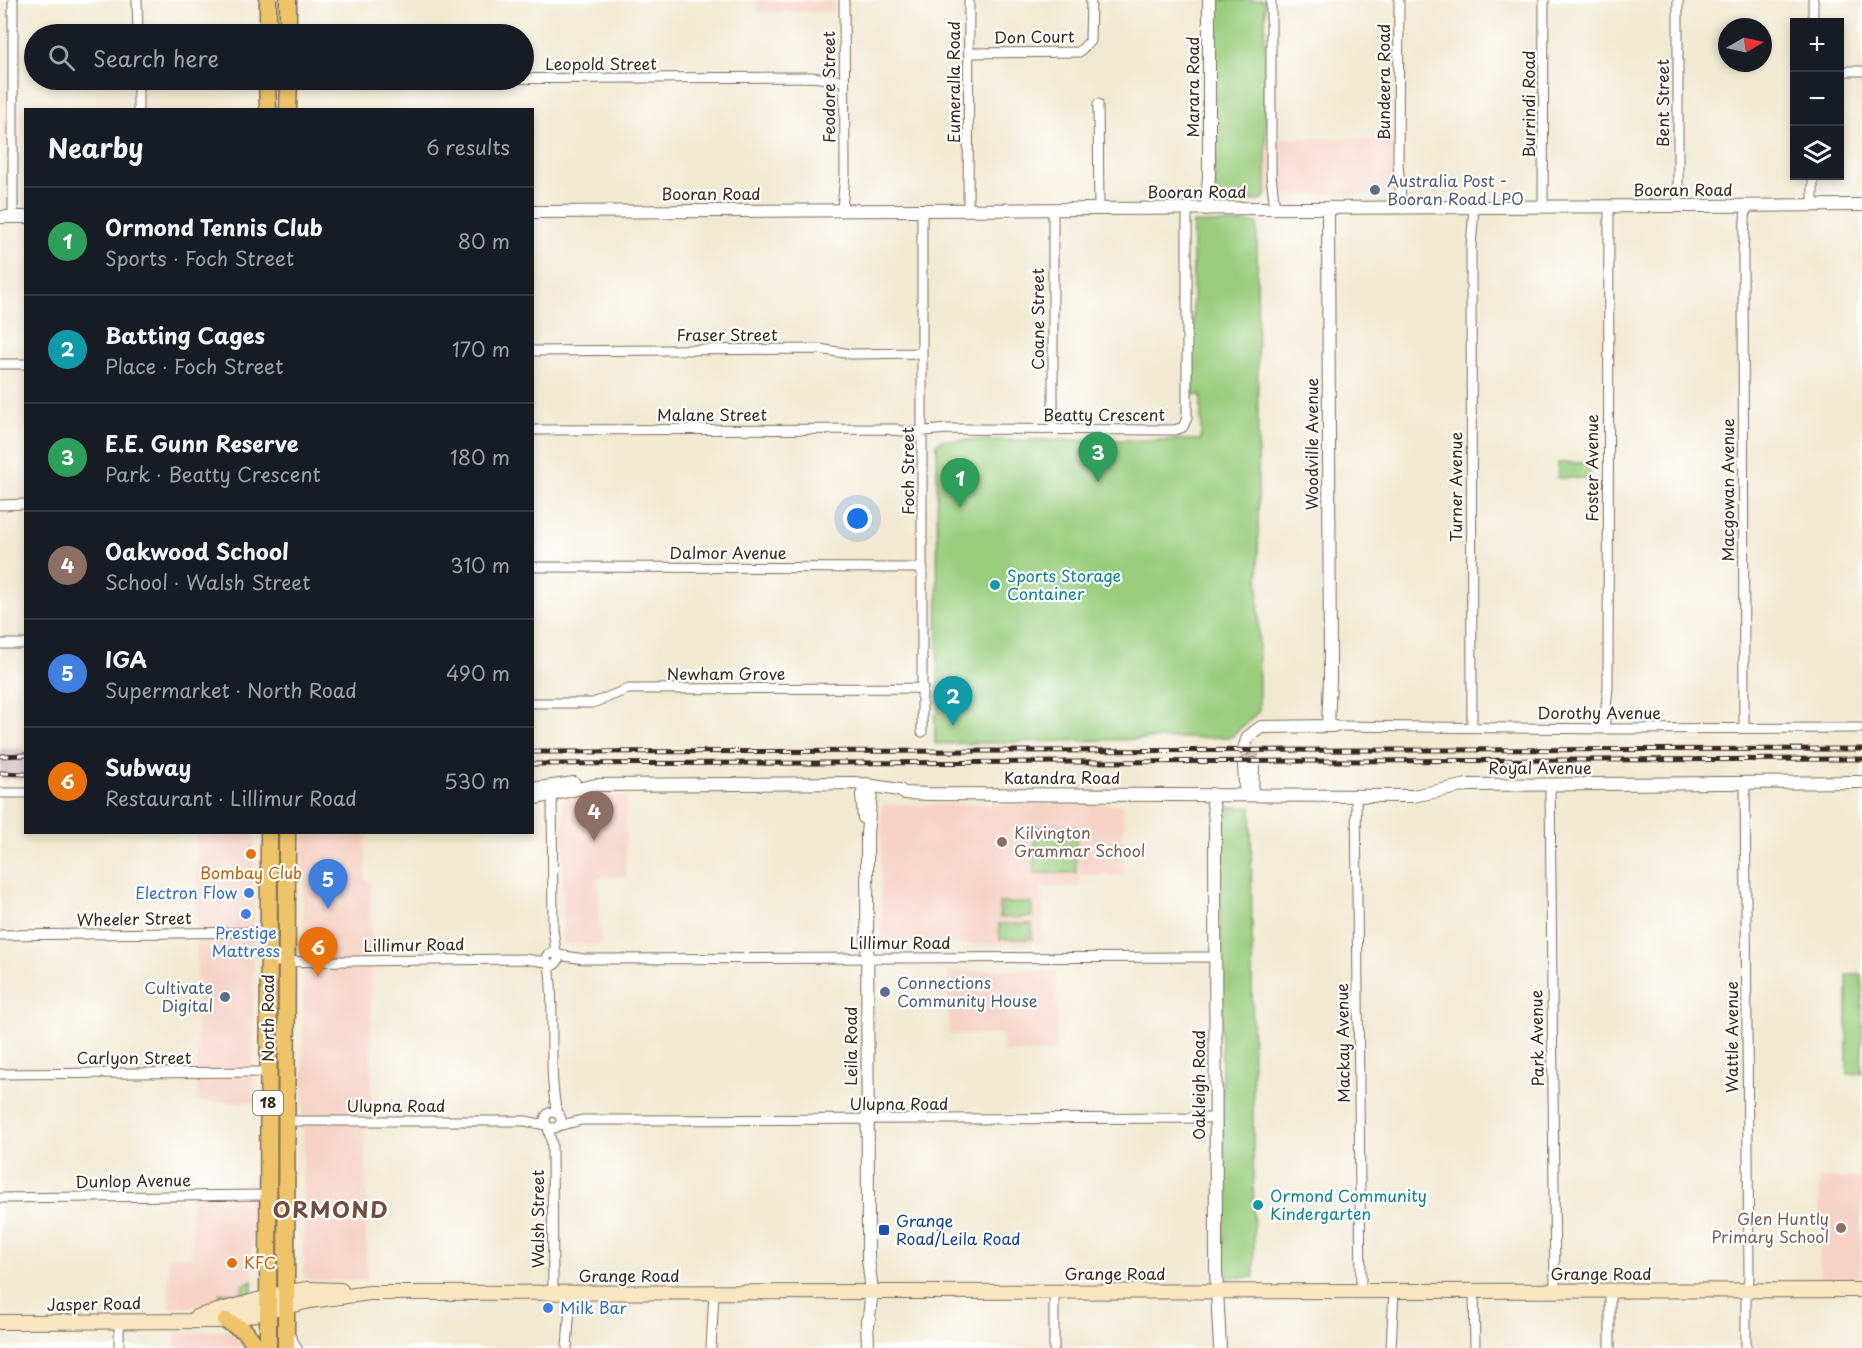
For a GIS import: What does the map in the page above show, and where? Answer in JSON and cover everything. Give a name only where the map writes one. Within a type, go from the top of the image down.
[{"type":"highway","points":[[268,0],[268,24]]},
{"type":"highway","points":[[288,0],[288,24]]},
{"type":"highway","points":[[268,108],[275,90]]},
{"type":"highway","points":[[282,90],[287,108]]},
{"type":"highway","name":"North Road","points":[[268,1348],[266,1243],[269,834]]},
{"type":"highway","name":"North Road","points":[[286,1348],[287,834]]},
{"type":"highway","points":[[266,1243],[287,1242]]},
{"type":"highway","points":[[226,1321],[245,1331],[258,1348]]},
{"type":"main road","name":"Grange Road","points":[[267,1305],[287,1300],[309,1301],[369,1293],[1862,1290]]},
{"type":"main road","name":"Jasper Road","points":[[189,1319],[267,1305]]},
{"type":"main road","name":"Jasper Road","points":[[0,1322],[189,1319],[226,1321],[267,1305]]},
{"type":"street","points":[[13,0],[13,217]]},
{"type":"street","points":[[137,0],[138,24]]},
{"type":"street","name":"Feodore Street","points":[[844,0],[845,209]]},
{"type":"street","name":"Eumeralla Road","points":[[969,0],[970,209]]},
{"type":"street","name":"Don Court","points":[[969,53],[1079,52],[1090,41],[1091,0]]},
{"type":"street","name":"Marara Road","points":[[1209,0],[1210,209]]},
{"type":"street","points":[[1271,0],[1272,209]]},
{"type":"street","name":"Bundeera Road","points":[[1398,209],[1399,0]]},
{"type":"street","name":"Burrindi Road","points":[[1543,207],[1544,0]]},
{"type":"street","name":"Bent Street","points":[[1678,0],[1678,207]]},
{"type":"street","points":[[1813,18],[1814,0]]},
{"type":"street","points":[[1844,71],[1862,71]]},
{"type":"street","name":"Leopold Street","points":[[534,79],[844,77]]},
{"type":"street","points":[[138,90],[138,108]]},
{"type":"street","points":[[1098,104],[1099,208]]},
{"type":"street","points":[[1813,180],[1813,206]]},
{"type":"street","name":"Macgowan Avenue","points":[[1743,206],[1744,728]]},
{"type":"street","name":"Booran Road","points":[[534,212],[1862,206]]},
{"type":"street","name":"Foster Avenue","points":[[1606,207],[1608,729]]},
{"type":"street","name":"Beatty Crescent","points":[[923,429],[1175,430],[1186,425],[1187,208]]},
{"type":"street","name":"Turner Avenue","points":[[1470,208],[1472,728]]},
{"type":"street","name":"Foch Street","points":[[922,209],[922,732]]},
{"type":"street","name":"Coane Street","points":[[1053,209],[1053,429]]},
{"type":"street","name":"Woodville Avenue","points":[[1328,209],[1332,726]]},
{"type":"street","name":"Fraser Street","points":[[534,351],[819,349],[851,354],[922,353]]},
{"type":"street","points":[[0,364],[24,364]]},
{"type":"street","name":"Malane Street","points":[[534,430],[923,429]]},
{"type":"street","points":[[0,505],[24,504]]},
{"type":"street","name":"Dalmor Avenue","points":[[534,567],[923,568]]},
{"type":"street","points":[[0,644],[24,644]]},
{"type":"street","name":"Newham Grove","points":[[534,703],[593,703],[628,689],[923,688]]},
{"type":"street","points":[[1249,749],[1256,739],[1274,726],[1332,726]]},
{"type":"street","name":"Dorothy Avenue","points":[[1332,726],[1608,729],[1862,728]]},
{"type":"street","points":[[1248,764],[1249,795]]},
{"type":"street","name":"Royal Avenue","points":[[1216,794],[1421,795],[1468,785],[1862,782]]},
{"type":"street","name":"Wattle Avenue","points":[[1745,783],[1748,1290],[1746,1348]]},
{"type":"street","name":"Katandra Road","points":[[534,789],[552,790],[596,785],[845,784],[867,789],[899,790],[904,793],[1216,794]]},
{"type":"street","name":"Park Avenue","points":[[1550,784],[1555,1290]]},
{"type":"street","name":"Leila Road","points":[[867,789],[868,1348]]},
{"type":"street","name":"Katandra Road","points":[[534,798],[552,790]]},
{"type":"street","name":"Walsh Street","points":[[552,790],[552,1145],[567,1348]]},
{"type":"street","points":[[0,793],[24,793]]},
{"type":"street","name":"Oakleigh Road","points":[[1216,794],[1218,815],[1215,822],[1216,1118],[1220,1348]]},
{"type":"street","name":"Mackay Avenue","points":[[1356,795],[1361,1290]]},
{"type":"street","name":"Wheeler Street","points":[[0,935],[268,932]]},
{"type":"street","name":"Lillimur Road","points":[[268,962],[584,958],[1215,957]]},
{"type":"street","name":"Carlyon Street","points":[[0,1074],[268,1072]]},
{"type":"street","name":"Ulupna Road","points":[[268,1121],[1216,1118]]},
{"type":"street","name":"Dunlop Avenue","points":[[0,1198],[267,1195]]},
{"type":"street","points":[[1610,1290],[1610,1348]]},
{"type":"street","points":[[1054,1291],[1054,1348]]},
{"type":"street","points":[[1391,1291],[1391,1348]]},
{"type":"street","points":[[1474,1291],[1474,1348]]},
{"type":"street","points":[[711,1292],[711,1348]]},
{"type":"street","points":[[119,1321],[119,1348]]},
{"type":"street","points":[[286,1328],[297,1348]]},
{"type":"shaded area","points":[[758,0],[834,0],[834,12],[758,12]]},
{"type":"shaded area","points":[[1266,138],[1403,139],[1404,194],[1266,195]]},
{"type":"shaded area","points":[[24,748],[24,779],[0,779],[0,749]]},
{"type":"shaded area","points":[[626,796],[626,877],[599,877],[600,945],[563,944],[563,803],[567,797]]},
{"type":"shaded area","name":"Kilvington Grammar School","points":[[1123,804],[1124,876],[1080,875],[1079,887],[1042,887],[1042,944],[887,944],[881,939],[881,809],[884,805]]},
{"type":"shaded area","points":[[197,834],[254,834],[253,1102],[197,1102]]},
{"type":"shaded area","points":[[303,834],[370,834],[365,836],[366,880],[370,884],[371,970],[371,1107],[365,1133],[367,1280],[308,1280],[303,1275]]},
{"type":"shaded area","points":[[1056,970],[1056,1052],[1002,1053],[1002,1034],[948,1035],[948,971]]},
{"type":"shaded area","name":"Glen Huntly Primary School","points":[[1819,1178],[1862,1178],[1862,1278],[1820,1278]]},
{"type":"shaded area","points":[[253,1184],[252,1291],[229,1301],[203,1307],[169,1308],[168,1257],[191,1256],[192,1185]]},
{"type":"shaded area","points":[[230,1331],[251,1348],[175,1348],[175,1332]]},
{"type":"green space","points":[[1213,0],[1265,0],[1266,195],[1261,201],[1219,200],[1215,197]]},
{"type":"green space","points":[[1193,223],[1257,223],[1259,711],[1231,737],[935,744],[935,716],[938,713],[937,444],[941,440],[1201,440],[1201,395],[1193,395]]},
{"type":"green space","points":[[1558,463],[1590,463],[1590,478],[1558,478]]},
{"type":"green space","points":[[1224,807],[1251,807],[1254,1277],[1224,1277],[1219,834]]},
{"type":"green space","points":[[1075,826],[1076,847],[1035,847],[1034,827]]},
{"type":"green space","points":[[1075,852],[1076,873],[1034,873],[1034,853]]},
{"type":"green space","points":[[999,903],[1032,903],[1032,917],[1000,918]]},
{"type":"green space","points":[[999,924],[1032,924],[1032,939],[1000,939]]},
{"type":"green space","points":[[1862,974],[1862,1073],[1847,1074],[1847,975]]},
{"type":"green space","points":[[252,1281],[252,1291],[242,1298],[220,1303],[220,1293],[242,1293],[242,1286]]},
{"type":"tunnel","points":[[1253,749],[1253,764]]},
{"type":"railway","points":[[534,752],[1862,749]]},
{"type":"railway","points":[[0,756],[24,755]]},
{"type":"railway","points":[[534,764],[1862,759]]},
{"type":"railway","points":[[0,773],[24,774]]},
{"type":"place","name":"Australia Post - Booran Road LPO","points":[[1375,190]]},
{"type":"place","name":"E.E. Gunn Reserve","points":[[1098,482]]},
{"type":"place","name":"Ormond Tennis Club","points":[[960,508]]},
{"type":"place","name":"Sports Storage Container","points":[[995,585]]},
{"type":"place","name":"Batting Cages","points":[[953,726]]},
{"type":"place","name":"Oakwood School","points":[[594,841]]},
{"type":"place","name":"Kilvington Grammar School","points":[[1002,842]]},
{"type":"place","name":"Bombay Club","points":[[251,854]]},
{"type":"place","name":"Electron Flow","points":[[249,893]]},
{"type":"place","name":"IGA","points":[[328,909]]},
{"type":"place","name":"Prestige Mattress","points":[[246,914]]},
{"type":"place","name":"Subway","points":[[318,977]]},
{"type":"place","name":"Connections Community House","points":[[885,992]]},
{"type":"place","name":"Cultivate Digital","points":[[225,997]]},
{"type":"place","name":"Ormond Community Kindergarten","points":[[1258,1205]]},
{"type":"place","name":"Glen Huntly Primary School","points":[[1841,1228]]},
{"type":"place","name":"Grange Road/Leila Road","points":[[884,1230]]},
{"type":"place","name":"KFC","points":[[232,1263]]},
{"type":"place","name":"Milk Bar","points":[[548,1308]]},
{"type":"district","name":"ORMOND","points":[[331,1210]]}]
